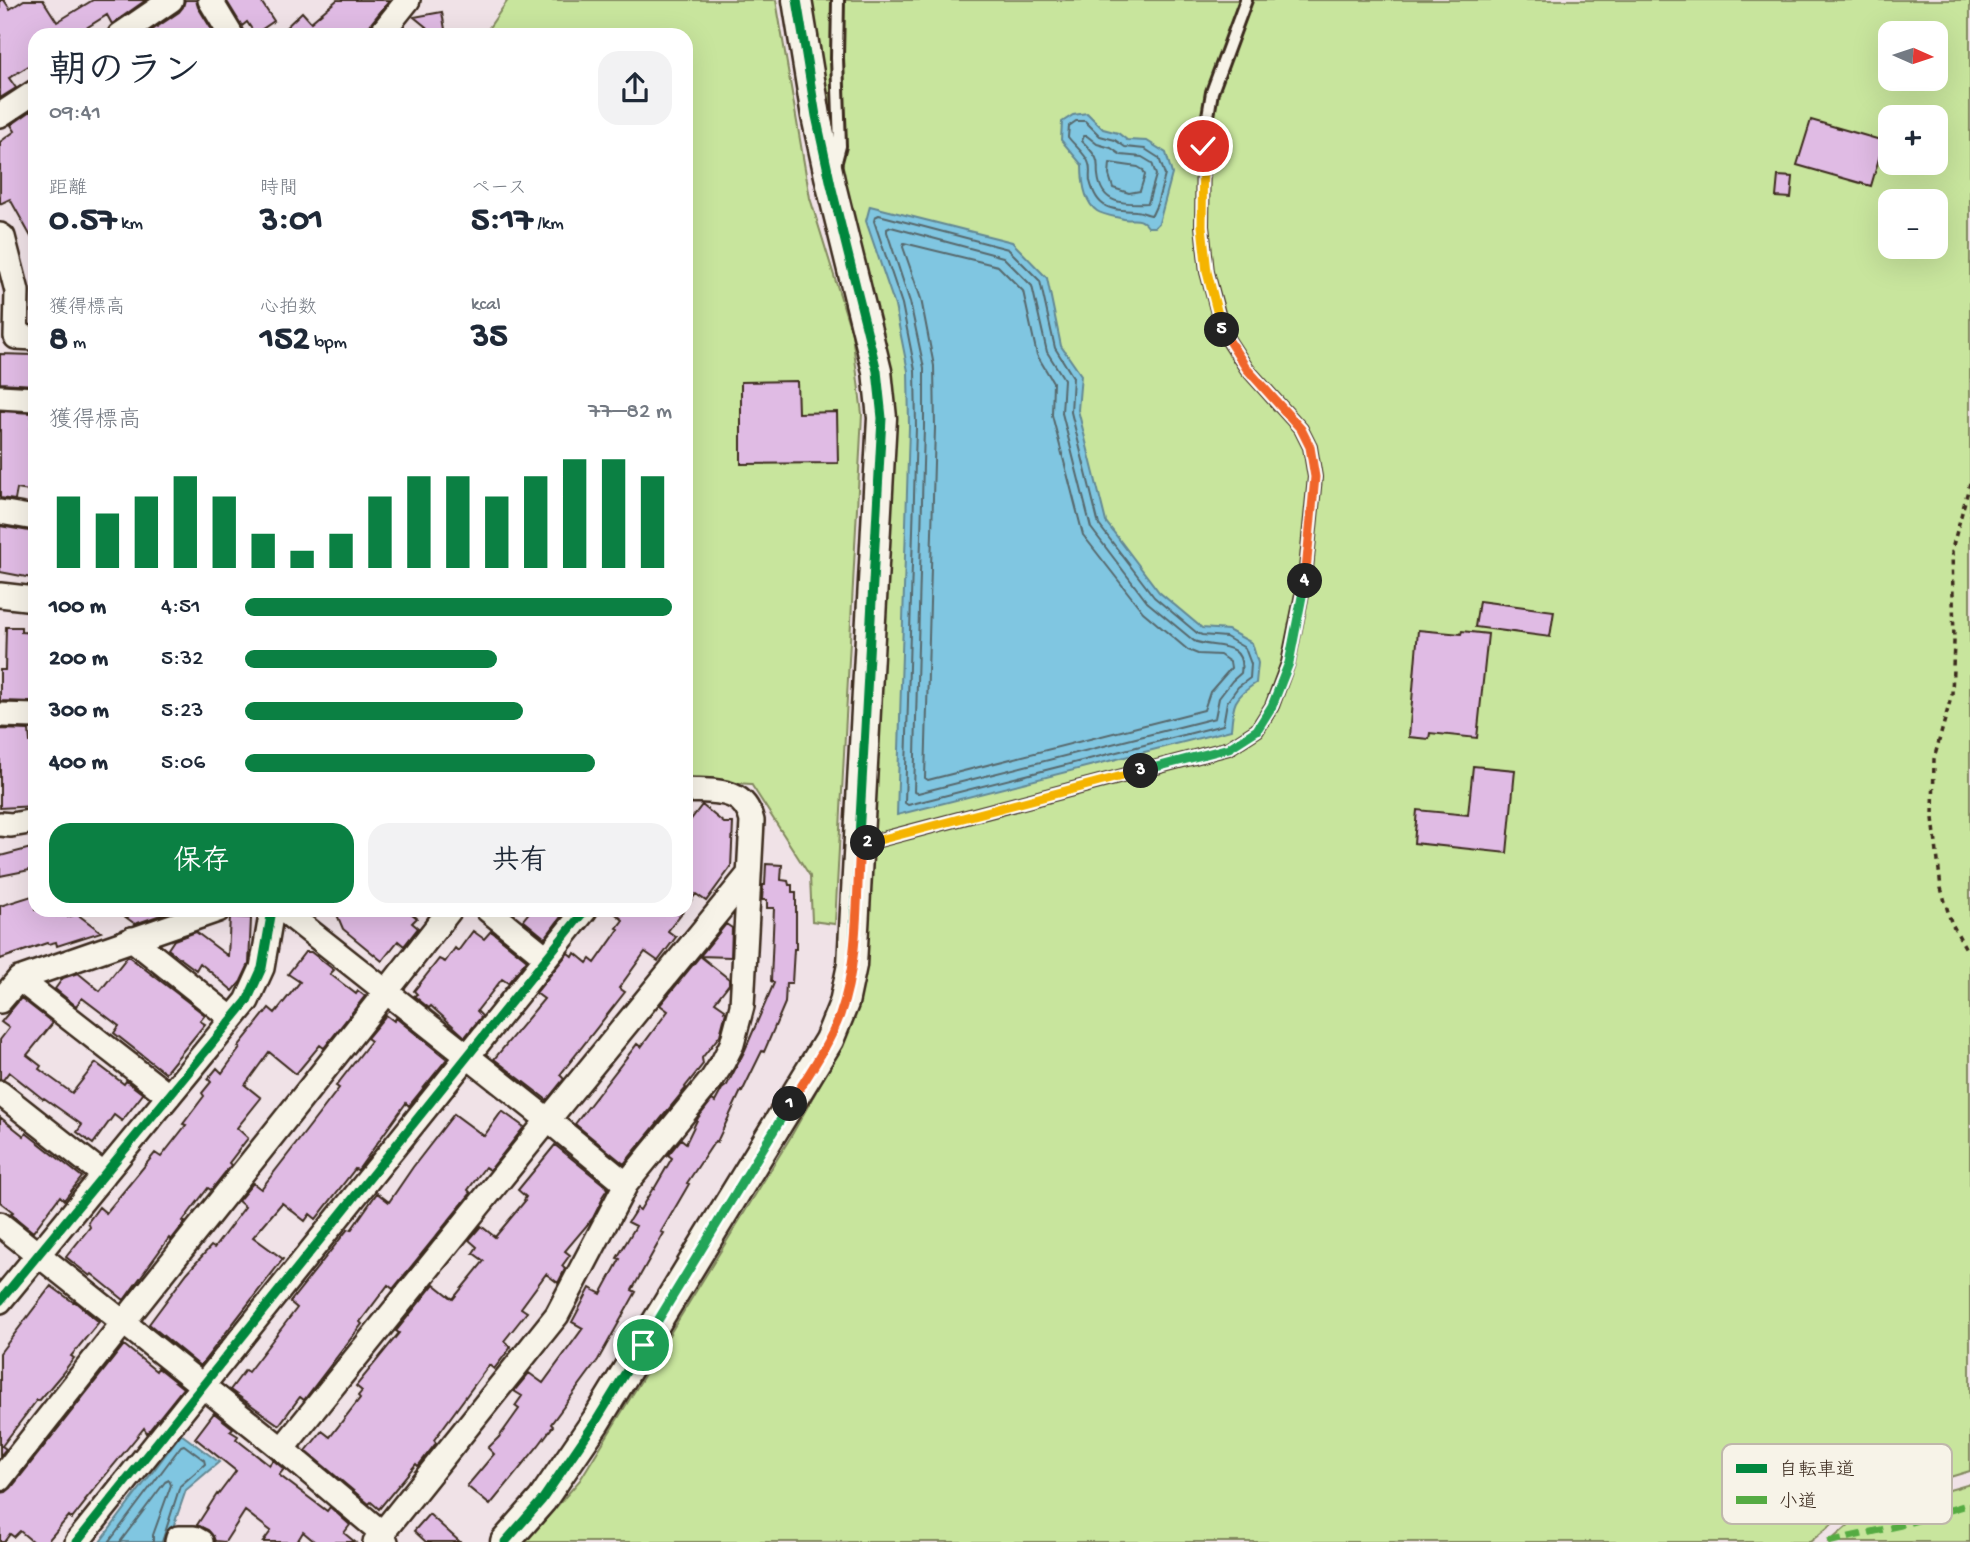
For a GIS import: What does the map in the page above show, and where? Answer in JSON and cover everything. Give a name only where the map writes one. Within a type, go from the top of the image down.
[{"type":"street","points":[[130,28],[171,0]]},
{"type":"street","points":[[210,0],[227,28]]},
{"type":"street","points":[[386,28],[408,0]]},
{"type":"street","points":[[505,1542],[542,1500],[597,1421],[829,1041],[844,1003],[852,965],[882,418],[877,371],[816,116],[797,0]]},
{"type":"street","points":[[0,115],[28,97]]},
{"type":"street","points":[[0,236],[3,237],[17,291],[16,337],[28,338]]},
{"type":"street","points":[[0,397],[28,399]]},
{"type":"street","points":[[0,512],[28,517]]},
{"type":"street","points":[[0,595],[28,598]]},
{"type":"street","points":[[0,715],[28,716]]},
{"type":"street","points":[[0,1224],[282,1449],[381,1539],[557,1315],[626,1184],[712,1079],[732,1044],[742,1006],[752,821],[749,810],[741,800],[727,793],[693,791]]},
{"type":"street","points":[[0,824],[28,822]]},
{"type":"street","points":[[282,1449],[749,874]]},
{"type":"street","points":[[0,1002],[19,979],[197,917]]},
{"type":"street","points":[[0,1301],[247,1001],[262,968],[271,917]]},
{"type":"street","points":[[292,917],[626,1184]]},
{"type":"street","points":[[0,1479],[122,1322],[387,992],[441,917]]},
{"type":"street","points":[[497,917],[547,957]]},
{"type":"street","points":[[77,1542],[579,917]]},
{"type":"street","points":[[132,939],[232,1019]]},
{"type":"street","points":[[19,979],[169,1096]]},
{"type":"street","points":[[0,1093],[104,1175]]},
{"type":"street","points":[[177,1542],[178,1538],[194,1538],[201,1542]]},
{"type":"lane","points":[[831,185],[839,146],[838,0]]},
{"type":"lane","points":[[860,845],[1229,748],[1257,730],[1272,706],[1289,663],[1306,579],[1315,477],[1310,447],[1301,429],[1247,369],[1223,332],[1207,272],[1202,226],[1203,146],[1212,92],[1246,0]]},
{"type":"path","points":[[1970,483],[1952,549],[1952,694],[1934,759],[1933,818],[1941,888],[1951,922],[1970,951]]},
{"type":"green space","points":[[508,0],[776,0],[810,198],[852,334],[862,414],[835,924],[812,921],[810,876],[751,784],[693,780],[693,28],[489,28]]},
{"type":"green space","points":[[809,0],[1970,0],[1970,1471],[1952,1476],[1952,1444],[1722,1444],[1722,1524],[1832,1524],[1810,1542],[526,1542],[580,1480],[790,1138],[841,1047],[892,435],[827,116]]},
{"type":"green space","points":[[1970,1484],[1970,1542],[1829,1542],[1850,1524],[1952,1524],[1952,1489]]},
{"type":"water","points":[[1087,113],[1103,129],[1118,133],[1127,140],[1147,141],[1166,153],[1172,174],[1159,223],[1155,227],[1148,227],[1140,220],[1103,214],[1089,202],[1083,184],[1082,165],[1061,140],[1062,122],[1073,115]]},
{"type":"water","points":[[870,206],[1012,242],[1047,278],[1061,346],[1081,375],[1078,410],[1106,522],[1159,592],[1202,628],[1228,630],[1252,643],[1258,663],[1256,683],[1236,702],[1231,730],[897,815],[909,427],[908,371],[895,306],[866,221]]},
{"type":"water","points":[[181,1434],[219,1462],[186,1490],[168,1542],[100,1542]]},
{"type":"building","points":[[0,0],[4,0],[10,9],[24,0],[43,0],[57,22],[93,0],[146,0],[112,24],[107,15],[86,28],[28,28],[28,66],[9,78],[16,88],[0,98]]},
{"type":"building","points":[[185,0],[196,0],[211,28],[155,28],[183,7]]},
{"type":"building","points":[[226,0],[260,0],[274,21],[264,28],[251,28],[247,22],[242,26]]},
{"type":"building","points":[[337,0],[390,0],[368,28],[285,28],[302,12],[311,22]]},
{"type":"building","points":[[442,12],[445,28],[427,28],[414,17]]},
{"type":"building","points":[[28,113],[28,231],[10,199],[0,204],[0,142],[15,131],[11,125]]},
{"type":"building","points":[[1811,120],[1878,139],[1878,162],[1871,186],[1797,165]]},
{"type":"building","points":[[1778,176],[1793,177],[1791,198],[1776,197]]},
{"type":"building","points":[[0,354],[28,355],[28,385],[0,383]]},
{"type":"building","points":[[797,381],[798,413],[837,412],[838,463],[741,464],[741,382]]},
{"type":"building","points":[[0,411],[28,413],[28,491],[17,489],[15,500],[0,498]]},
{"type":"building","points":[[0,526],[28,531],[28,577],[0,572]]},
{"type":"building","points":[[1479,601],[1554,611],[1550,637],[1475,627]]},
{"type":"building","points":[[6,627],[21,627],[21,632],[28,632],[28,702],[0,701],[0,670],[5,670]]},
{"type":"building","points":[[1418,630],[1488,634],[1477,738],[1430,733],[1429,739],[1409,737]]},
{"type":"building","points":[[0,729],[28,730],[28,806],[0,808]]},
{"type":"building","points":[[1473,766],[1515,770],[1507,853],[1414,843],[1417,810],[1468,815]]},
{"type":"building","points":[[702,805],[724,823],[733,823],[731,867],[706,901],[696,894],[693,898],[693,817]]},
{"type":"building","points":[[28,849],[28,870],[0,876],[0,856]]},
{"type":"building","points":[[766,864],[782,865],[781,880],[788,881],[789,885],[792,885],[792,892],[796,892],[796,949],[792,983],[786,983],[785,1003],[764,1052],[762,1051],[741,1091],[717,1142],[715,1141],[687,1183],[689,1184],[661,1232],[664,1233],[632,1290],[636,1292],[598,1360],[551,1424],[553,1426],[539,1445],[490,1505],[467,1486],[494,1454],[488,1448],[519,1409],[515,1406],[522,1396],[514,1391],[529,1373],[543,1383],[583,1328],[572,1322],[590,1288],[601,1294],[620,1259],[617,1258],[636,1226],[628,1222],[654,1189],[672,1158],[668,1155],[681,1139],[686,1143],[698,1118],[712,1100],[715,1102],[727,1085],[774,983],[771,981],[774,908],[767,908],[767,900],[762,900]]},
{"type":"building","points":[[28,897],[28,917],[81,917],[101,932],[57,946],[56,942],[47,943],[0,959],[0,906]]},
{"type":"building","points":[[126,917],[155,917],[135,924]]},
{"type":"building","points":[[230,917],[251,918],[249,964],[233,991],[200,963],[196,970],[168,949],[174,940],[196,932],[228,956]]},
{"type":"building","points":[[338,917],[416,917],[412,923],[418,928],[404,946],[398,941],[382,961],[343,929]]},
{"type":"building","points":[[525,917],[561,917],[545,938],[523,920]]},
{"type":"building","points":[[619,917],[679,917],[668,931],[676,937],[658,961],[645,952],[619,988],[625,992],[560,1075],[564,1079],[547,1100],[494,1059],[544,999],[536,993],[568,953],[573,957],[575,953],[587,963],[590,959],[595,963],[623,920]]},
{"type":"building","points":[[726,924],[732,928],[731,957],[700,956]]},
{"type":"building","points":[[473,931],[484,939],[491,931],[527,960],[508,983],[502,979],[477,1011],[482,1016],[465,1037],[431,1006],[429,1008],[414,996],[417,994],[414,991],[439,959],[445,962],[455,948],[458,951]]},
{"type":"building","points":[[305,952],[311,952],[334,970],[330,974],[356,994],[358,991],[365,996],[324,1048],[320,1045],[296,1074],[269,1052],[245,1085],[261,1098],[237,1128],[248,1138],[229,1163],[231,1165],[211,1190],[208,1188],[124,1300],[66,1257],[90,1227],[88,1222],[99,1207],[106,1213],[155,1153],[161,1157],[204,1096],[202,1093],[211,1082],[208,1079],[217,1068],[222,1073],[240,1048],[238,1047],[269,1008],[275,1013],[300,982],[288,974]]},
{"type":"building","points":[[128,956],[205,1015],[200,1021],[205,1024],[165,1073],[114,1033],[119,1026],[82,998],[76,1006],[55,989],[63,978],[78,973],[100,991]]},
{"type":"building","points":[[700,956],[729,979],[729,984],[715,1002],[726,1012],[720,1035],[702,1058],[703,1064],[686,1088],[624,1164],[575,1124],[637,1044],[641,1047],[668,1011],[660,1005]]},
{"type":"building","points":[[21,998],[53,1023],[27,1055],[41,1066],[39,1069],[72,1093],[96,1063],[124,1084],[126,1081],[143,1094],[122,1121],[114,1115],[93,1144],[77,1132],[82,1125],[9,1072],[3,1080],[0,1079],[0,1040],[9,1028],[1,1022]]},
{"type":"building","points":[[386,1015],[394,1021],[396,1018],[447,1059],[409,1106],[406,1103],[358,1170],[355,1169],[316,1219],[310,1214],[305,1221],[282,1203],[253,1237],[283,1259],[200,1366],[149,1324],[187,1273],[211,1246],[214,1248],[245,1207],[238,1201],[253,1183],[261,1189],[339,1088],[336,1086],[371,1041],[367,1038]]},
{"type":"building","points":[[502,1111],[524,1127],[490,1170],[485,1167],[468,1190],[471,1193],[393,1289],[388,1285],[304,1400],[300,1397],[279,1425],[230,1390],[245,1370],[248,1372],[297,1308],[290,1302],[348,1229],[351,1230],[377,1193],[389,1202],[454,1114],[484,1136]]},
{"type":"building","points":[[0,1117],[24,1136],[26,1133],[82,1177],[64,1200],[60,1196],[33,1232],[0,1202]]},
{"type":"building","points":[[555,1145],[608,1188],[593,1218],[565,1251],[570,1255],[562,1266],[565,1269],[558,1283],[546,1274],[521,1308],[527,1312],[504,1341],[511,1347],[494,1369],[489,1365],[434,1440],[436,1443],[379,1509],[371,1502],[369,1504],[306,1451],[322,1431],[330,1437],[360,1398],[358,1396],[362,1391],[356,1386],[434,1284],[453,1299],[484,1261],[473,1253],[477,1247],[469,1240],[481,1226],[495,1237],[525,1201],[526,1197],[518,1190]]},
{"type":"building","points":[[51,1286],[99,1322],[71,1356],[74,1358],[61,1375],[39,1401],[37,1400],[2,1446],[6,1449],[0,1456],[0,1353]]},
{"type":"building","points":[[124,1345],[156,1371],[158,1368],[183,1388],[147,1433],[144,1428],[72,1519],[69,1516],[47,1542],[33,1542],[20,1531],[14,1537],[10,1534],[4,1542],[0,1542],[0,1493],[11,1488]]},
{"type":"building","points":[[214,1413],[233,1428],[230,1431],[238,1436],[236,1439],[269,1465],[273,1460],[284,1469],[279,1475],[327,1511],[330,1507],[350,1525],[344,1533],[355,1542],[315,1542],[303,1532],[297,1542],[263,1542],[271,1531],[245,1511],[225,1542],[215,1541],[208,1530],[197,1525],[236,1471],[195,1438]]},
{"type":"building","points":[[429,1514],[460,1542],[426,1542],[414,1531]]},
{"type":"marked path","points":[[1952,1509],[1970,1504]]},
{"type":"marked path","points":[[1828,1542],[1904,1524]]},
{"type":"cycle path","points":[[505,1542],[542,1500],[596,1421],[829,1040],[844,1003],[852,965],[882,418],[877,371],[816,116],[797,0]]},
{"type":"cycle path","points":[[0,1301],[247,1001],[262,968],[271,917]]},
{"type":"cycle path","points":[[77,1542],[579,917]]},
{"type":"route","points":[[643,1345],[829,1041],[847,991],[852,965],[860,845],[1229,748],[1257,730],[1272,706],[1289,663],[1306,579],[1315,477],[1310,447],[1301,429],[1247,369],[1223,332],[1207,272],[1202,226],[1203,146]]}]
